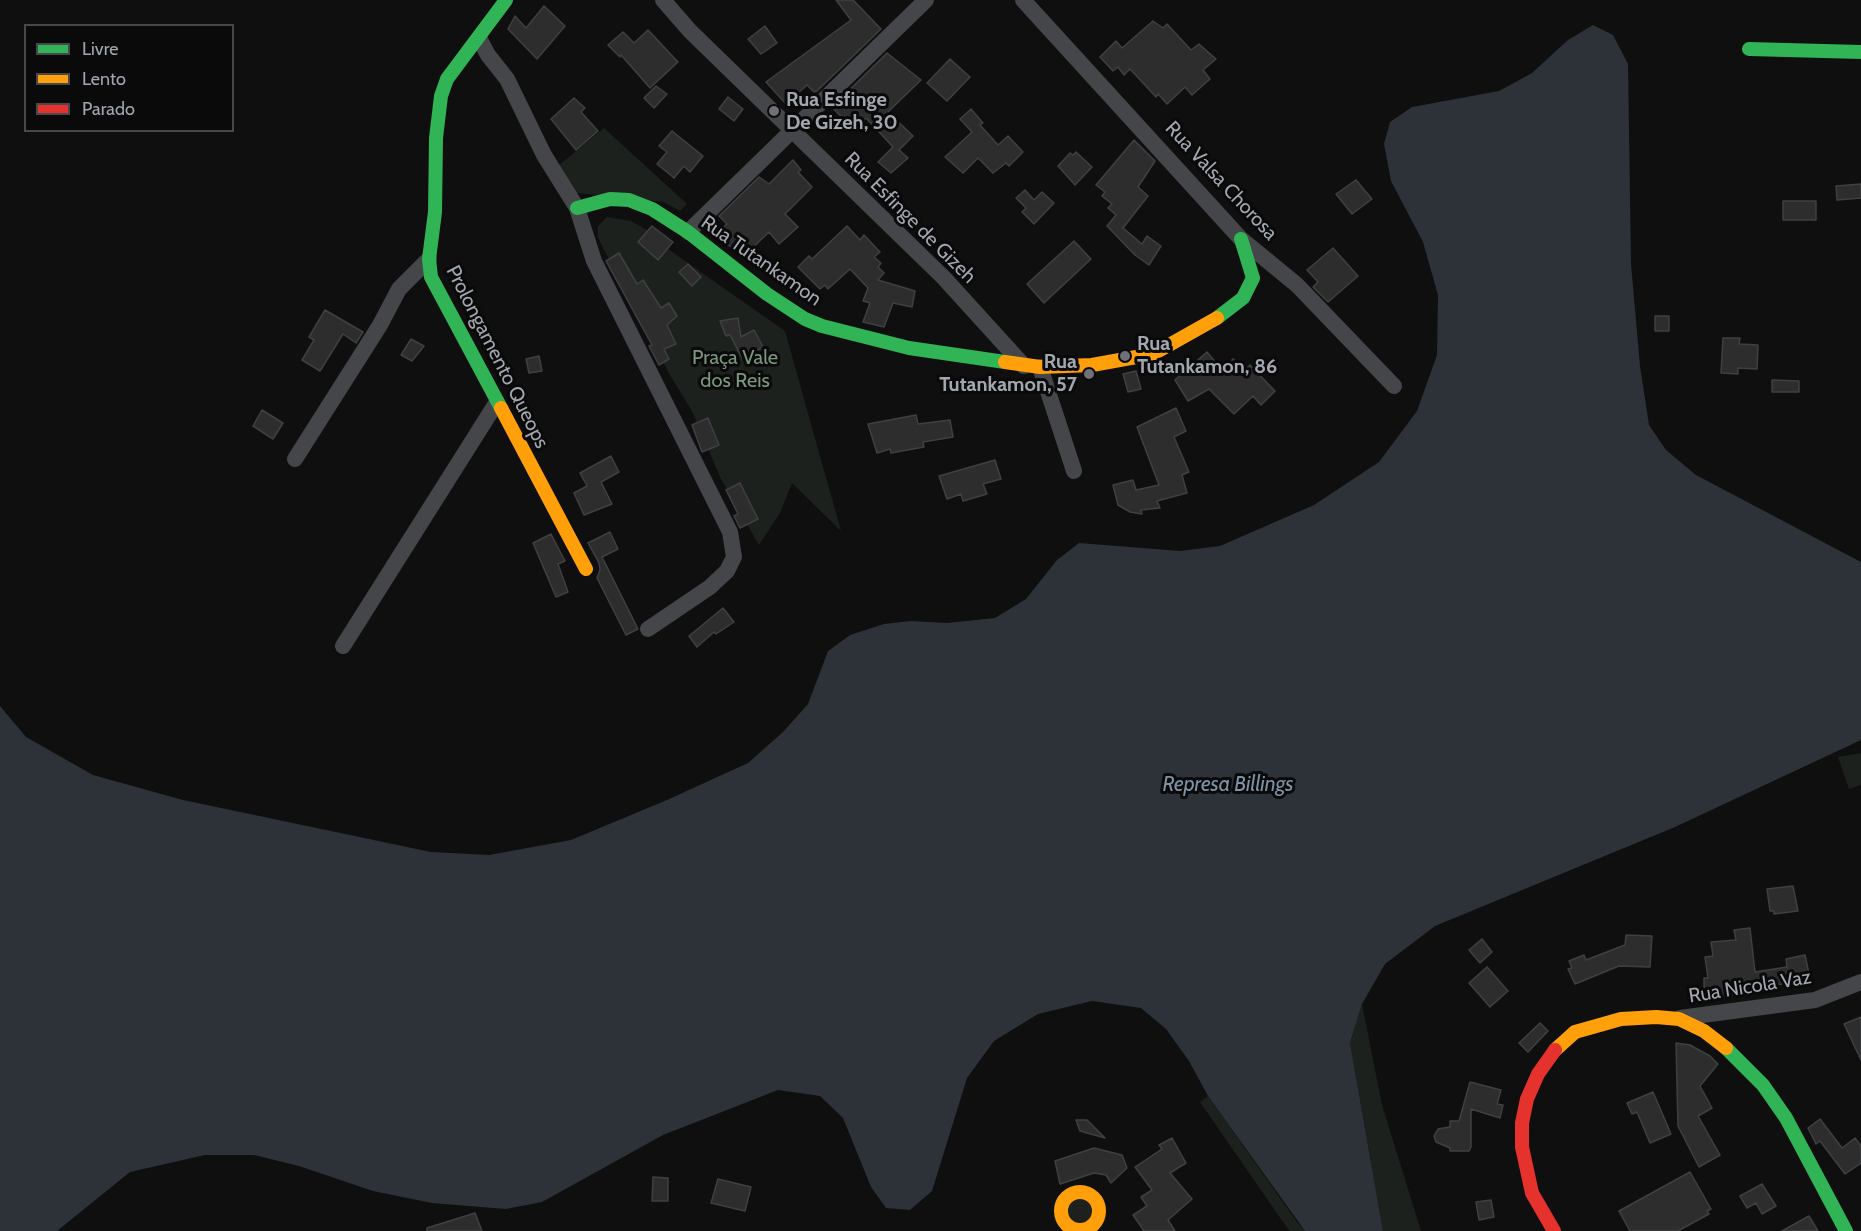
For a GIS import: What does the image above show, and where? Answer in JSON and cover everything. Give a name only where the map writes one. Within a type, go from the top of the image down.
[{"type":"street","points":[[506,0],[479,38],[488,55],[507,79],[544,155],[577,208],[594,261],[720,508],[734,549],[732,564],[710,587],[648,628]]},
{"type":"street","name":"Rua Esfinge de Gizeh","points":[[663,0],[690,31],[944,278],[1032,367],[1074,471]]},
{"type":"street","points":[[688,232],[926,0]]},
{"type":"street","name":"Rua Valsa Chorosa","points":[[1023,0],[1241,238],[1297,285],[1394,386]]},
{"type":"street","name":"Prolongamento Queops","points":[[479,38],[447,79],[438,117],[435,212],[429,259],[431,277],[586,569]]},
{"type":"street","points":[[1749,49],[1861,52]]},
{"type":"street","name":"Rua Tutankamon","points":[[577,208],[595,201],[629,200],[652,209],[688,232],[753,284],[805,319],[853,335],[909,348],[1032,367],[1092,365],[1153,354],[1215,320],[1243,298],[1253,278],[1241,238]]},
{"type":"street","points":[[295,459],[380,325],[399,289],[429,259]]},
{"type":"street","points":[[343,646],[497,402]]},
{"type":"street","name":"Rua Nicola Vaz","points":[[1679,1018],[1815,1000],[1861,982]]},
{"type":"street","points":[[1554,1231],[1532,1193],[1522,1147],[1522,1124],[1527,1099],[1547,1058],[1559,1044],[1575,1032],[1596,1024],[1638,1017],[1679,1018],[1704,1031],[1734,1054],[1763,1085],[1792,1128],[1846,1231]]},
{"type":"street","points":[[1081,1193],[1092,1197],[1099,1208],[1097,1220],[1089,1230],[1069,1229],[1062,1218],[1062,1206],[1069,1196],[1081,1193]]},
{"type":"green space","points":[[604,128],[687,204],[680,211],[663,202],[577,193],[558,166]]},
{"type":"green space","name":"Praça Vale dos Reis","points":[[607,217],[631,221],[647,230],[668,249],[785,331],[841,531],[792,483],[780,513],[759,545],[721,479],[692,411],[671,377],[603,248],[598,237],[598,226]]},
{"type":"green space","points":[[1861,753],[1861,785],[1849,789],[1838,757]]},
{"type":"green space","points":[[1362,1004],[1382,1105],[1421,1231],[1383,1231],[1350,1043]]},
{"type":"green space","points":[[1208,1096],[1305,1231],[1290,1231],[1283,1222],[1200,1102]]},
{"type":"green space","points":[[1080,1199],[1089,1203],[1093,1212],[1089,1221],[1080,1225],[1071,1221],[1067,1212],[1071,1203]]},
{"type":"water","name":"Represa Billings","points":[[1593,25],[1613,35],[1628,64],[1631,264],[1640,366],[1649,425],[1666,450],[1696,475],[1861,562],[1861,740],[1675,827],[1435,926],[1385,964],[1362,1004],[1350,1043],[1383,1231],[1305,1231],[1208,1096],[1189,1061],[1166,1029],[1141,1008],[1092,1001],[1038,1014],[994,1041],[967,1078],[932,1191],[910,1210],[886,1208],[871,1187],[843,1118],[820,1096],[778,1090],[663,1135],[542,1202],[506,1209],[432,1203],[373,1191],[299,1166],[254,1155],[205,1155],[130,1172],[57,1231],[0,1231],[0,706],[26,737],[93,775],[183,800],[431,852],[489,855],[571,840],[667,800],[748,763],[783,732],[808,704],[828,651],[850,635],[884,624],[911,621],[947,623],[995,618],[1026,599],[1057,560],[1079,543],[1180,551],[1220,546],[1314,505],[1379,462],[1417,411],[1437,355],[1438,295],[1423,242],[1391,181],[1384,144],[1390,122],[1412,107],[1499,91],[1532,73],[1568,40]]},
{"type":"building","points":[[836,0],[853,0],[881,29],[817,91],[814,92],[807,85],[786,104],[766,82],[851,20]]},
{"type":"building","points":[[544,6],[565,26],[537,59],[508,29],[515,16],[526,28]]},
{"type":"building","points":[[1153,21],[1163,28],[1167,24],[1191,50],[1199,44],[1216,59],[1203,70],[1210,79],[1192,95],[1185,87],[1167,104],[1158,94],[1156,97],[1130,69],[1124,75],[1118,67],[1113,71],[1100,57],[1116,41],[1122,48]]},
{"type":"building","points":[[765,26],[777,43],[761,54],[748,39]]},
{"type":"building","points":[[648,30],[678,62],[650,88],[621,55],[620,57],[608,45],[623,32],[634,43]]},
{"type":"building","points":[[887,53],[921,80],[888,112],[913,136],[899,150],[908,158],[891,173],[878,162],[893,147],[866,118],[853,129],[832,107]]},
{"type":"building","points":[[950,59],[970,77],[947,101],[927,83]]},
{"type":"building","points":[[656,86],[667,94],[654,108],[644,98]]},
{"type":"building","points":[[728,97],[743,109],[734,121],[719,109]]},
{"type":"building","points":[[574,98],[585,108],[581,112],[598,131],[576,150],[551,119]]},
{"type":"building","points":[[971,109],[983,123],[980,125],[998,145],[1008,136],[1023,152],[1009,166],[1006,163],[993,173],[978,158],[963,173],[945,157],[972,132],[960,119]]},
{"type":"building","points":[[672,131],[703,156],[690,172],[684,166],[674,178],[657,164],[667,152],[659,146]]},
{"type":"building","points":[[1134,140],[1155,161],[1138,187],[1148,196],[1123,228],[1142,244],[1147,236],[1161,246],[1149,265],[1135,255],[1107,226],[1116,215],[1108,208],[1112,204],[1102,196],[1105,192],[1096,185]]},
{"type":"building","points":[[1076,152],[1092,167],[1075,185],[1058,166],[1070,153],[1073,155]]},
{"type":"building","points":[[793,160],[801,170],[798,172],[812,187],[785,214],[798,227],[779,244],[769,232],[744,256],[737,248],[735,250],[715,235],[727,224],[719,216],[759,177],[769,184]]},
{"type":"building","points":[[1356,180],[1372,199],[1352,214],[1336,194]]},
{"type":"building","points":[[1861,184],[1861,198],[1837,200],[1836,186]]},
{"type":"building","points":[[1025,190],[1034,200],[1042,192],[1054,203],[1034,224],[1022,212],[1026,208],[1016,198]]},
{"type":"building","points":[[1783,201],[1816,201],[1816,220],[1783,220]]},
{"type":"building","points":[[652,226],[673,242],[658,260],[638,242]]},
{"type":"building","points":[[847,226],[860,240],[864,235],[880,252],[874,257],[881,263],[878,267],[884,273],[878,280],[915,291],[912,307],[893,303],[884,327],[863,322],[870,303],[863,301],[868,288],[850,269],[828,289],[825,285],[820,289],[798,267],[809,256],[812,259]]},
{"type":"building","points":[[1074,241],[1091,259],[1044,303],[1027,284]]},
{"type":"building","points":[[1333,248],[1358,276],[1328,302],[1313,287],[1318,282],[1307,270]]},
{"type":"building","points":[[619,253],[637,284],[643,280],[661,308],[669,303],[677,316],[667,325],[676,344],[664,349],[669,359],[659,365],[649,346],[652,345],[606,261]]},
{"type":"building","points":[[688,264],[701,277],[692,286],[679,272]]},
{"type":"building","points":[[325,310],[363,332],[356,343],[343,334],[320,371],[302,360],[314,340],[309,337]]},
{"type":"building","points":[[1655,316],[1669,316],[1669,331],[1655,331]]},
{"type":"building","points":[[738,318],[741,337],[754,330],[763,347],[742,358],[730,335],[726,336],[720,321]]},
{"type":"building","points":[[1723,338],[1740,338],[1739,344],[1758,345],[1757,369],[1738,368],[1738,374],[1721,373]]},
{"type":"building","points":[[411,339],[424,346],[412,361],[401,355]]},
{"type":"building","points":[[1207,352],[1222,370],[1233,359],[1245,370],[1250,365],[1275,391],[1261,405],[1253,396],[1234,414],[1209,389],[1188,401],[1175,380]]},
{"type":"building","points":[[539,356],[542,371],[529,373],[526,359]]},
{"type":"building","points":[[1136,371],[1141,389],[1128,392],[1123,374]]},
{"type":"building","points":[[1772,380],[1799,381],[1799,392],[1772,392]]},
{"type":"building","points":[[1176,408],[1186,431],[1174,437],[1189,472],[1182,475],[1187,493],[1157,501],[1160,508],[1141,510],[1142,514],[1130,512],[1118,505],[1113,485],[1133,480],[1136,490],[1159,485],[1137,427]]},
{"type":"building","points":[[262,410],[283,423],[273,439],[253,426]]},
{"type":"building","points":[[916,415],[918,424],[950,420],[953,437],[923,442],[924,447],[891,453],[890,449],[877,453],[868,424]]},
{"type":"building","points":[[708,418],[719,445],[702,452],[692,425]]},
{"type":"building","points":[[611,456],[619,472],[601,482],[612,504],[584,515],[574,493],[587,486],[580,473]]},
{"type":"building","points":[[995,460],[1001,479],[983,484],[987,494],[963,501],[961,494],[947,499],[939,476]]},
{"type":"building","points":[[740,483],[758,519],[740,528],[734,516],[738,514],[726,490]]},
{"type":"building","points":[[610,532],[618,549],[602,557],[638,629],[626,635],[597,578],[600,570],[599,563],[588,543]]},
{"type":"building","points":[[551,534],[565,561],[558,564],[568,592],[556,597],[533,543]]},
{"type":"building","points":[[723,608],[734,622],[716,634],[714,632],[697,647],[689,636]]},
{"type":"building","points":[[1793,886],[1798,911],[1774,914],[1774,911],[1770,911],[1767,889]]},
{"type":"building","points":[[1750,928],[1755,972],[1787,967],[1786,959],[1805,955],[1810,978],[1777,985],[1777,988],[1720,997],[1719,990],[1704,992],[1704,978],[1708,978],[1705,957],[1713,956],[1711,942],[1736,940],[1734,930]]},
{"type":"building","points":[[1626,935],[1652,936],[1650,967],[1619,966],[1575,984],[1568,969],[1572,968],[1569,961],[1584,955],[1586,960],[1625,945]]},
{"type":"building","points":[[1482,939],[1492,952],[1480,963],[1469,950]]},
{"type":"building","points":[[1487,967],[1508,991],[1490,1007],[1469,983]]},
{"type":"building","points":[[1861,1017],[1861,1060],[1844,1024]]},
{"type":"building","points":[[1540,1023],[1548,1031],[1528,1052],[1519,1043]]},
{"type":"building","points":[[1676,1043],[1690,1045],[1710,1056],[1718,1064],[1700,1086],[1712,1108],[1698,1116],[1720,1155],[1699,1167],[1678,1126]]},
{"type":"building","points":[[1470,1082],[1501,1090],[1497,1104],[1503,1105],[1500,1118],[1471,1109],[1471,1147],[1469,1151],[1450,1151],[1450,1148],[1436,1142],[1434,1136],[1438,1129],[1450,1127],[1450,1121],[1459,1121]]},
{"type":"building","points":[[1653,1092],[1671,1134],[1650,1143],[1637,1112],[1632,1114],[1627,1103]]},
{"type":"building","points":[[1820,1119],[1842,1148],[1855,1138],[1861,1146],[1861,1163],[1845,1174],[1820,1141],[1816,1144],[1808,1128]]},
{"type":"building","points":[[1076,1120],[1087,1120],[1105,1138],[1080,1131]]},
{"type":"building","points":[[1172,1138],[1186,1163],[1170,1173],[1192,1199],[1168,1220],[1175,1231],[1144,1231],[1133,1215],[1147,1206],[1141,1197],[1152,1190],[1135,1167],[1162,1149],[1159,1145]]},
{"type":"building","points":[[1094,1148],[1122,1155],[1127,1168],[1111,1183],[1106,1175],[1094,1173],[1060,1184],[1055,1161]]},
{"type":"building","points":[[1690,1172],[1711,1209],[1707,1211],[1709,1214],[1678,1231],[1630,1231],[1619,1211]]},
{"type":"building","points":[[653,1177],[668,1178],[668,1201],[652,1201]]},
{"type":"building","points":[[718,1179],[751,1187],[745,1211],[711,1203]]},
{"type":"building","points":[[1762,1184],[1776,1206],[1762,1214],[1756,1203],[1747,1208],[1740,1196]]},
{"type":"building","points":[[1491,1200],[1494,1217],[1479,1220],[1476,1202]]},
{"type":"building","points":[[475,1213],[482,1231],[427,1231],[427,1228]]},
{"type":"building","points":[[1809,1216],[1818,1231],[1782,1231]]},
{"type":"traffic: fast","points":[[501,408],[431,277],[429,259],[435,212],[436,138],[441,96],[447,79],[506,0]]},
{"type":"traffic: fast","points":[[1749,49],[1861,52]]},
{"type":"traffic: fast","points":[[577,208],[610,199],[629,200],[652,209],[688,232],[767,294],[805,319],[822,326],[909,348],[1005,362]]},
{"type":"traffic: fast","points":[[1217,318],[1243,298],[1253,278],[1241,239]]},
{"type":"traffic: fast","points":[[1726,1048],[1763,1085],[1786,1118],[1846,1231]]},
{"type":"traffic: slow","points":[[1005,362],[1040,367],[1092,365],[1153,354],[1217,318]]},
{"type":"traffic: slow","points":[[501,408],[586,569]]},
{"type":"traffic: slow","points":[[1555,1050],[1575,1032],[1621,1019],[1656,1017],[1679,1019],[1704,1031],[1726,1048]]},
{"type":"traffic: slow","points":[[1080,1192],[1093,1198],[1099,1211],[1093,1224],[1080,1230],[1067,1224],[1061,1211],[1067,1198],[1080,1192]]},
{"type":"traffic: jam","points":[[1554,1231],[1532,1193],[1522,1147],[1522,1123],[1527,1099],[1538,1074],[1555,1050]]},
{"type":"place","name":"Rua Esfinge De Gizeh, 30","points":[[774,111]]},
{"type":"place","name":"Rua Tutankamon, 86","points":[[1125,356]]},
{"type":"place","name":"Rua Tutankamon, 57","points":[[1089,374]]}]
